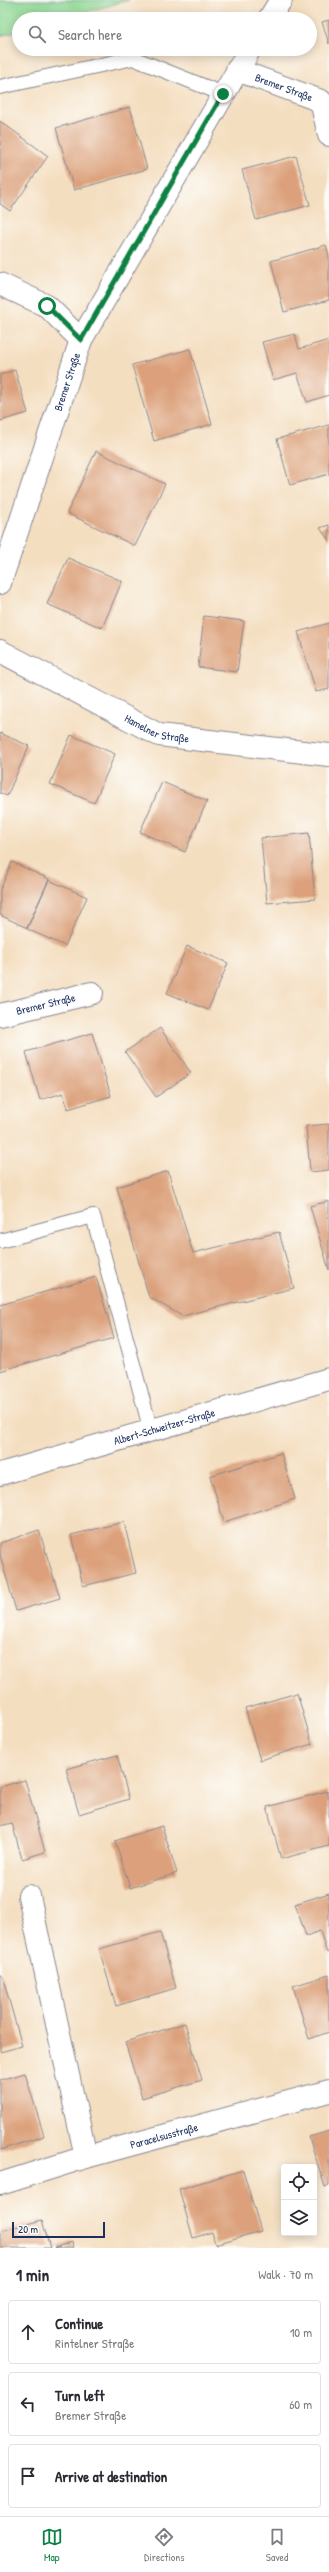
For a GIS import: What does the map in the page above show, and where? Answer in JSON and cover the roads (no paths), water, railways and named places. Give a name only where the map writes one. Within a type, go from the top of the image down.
[{"type":"street","points":[[273,12],[281,0]]},
{"type":"street","name":"Bremer Straße","points":[[0,583],[81,340],[246,56]]},
{"type":"street","name":"Bremer Straße","points":[[237,70],[321,101],[329,135]]},
{"type":"street","points":[[0,284],[47,306],[81,340]]},
{"type":"street","name":"Hamelner Straße","points":[[0,651],[159,735],[329,755]]},
{"type":"street","name":"Bremer Straße","points":[[0,1015],[92,993]]},
{"type":"street","name":"Albert-Schweitzer-Straße","points":[[0,1474],[329,1379]]},
{"type":"street","points":[[28,1896],[86,2157]]},
{"type":"street","name":"Paracelsusstraße","points":[[0,2184],[86,2157],[329,2091]]},
{"type":"lane","points":[[0,87],[133,58],[223,94]]},
{"type":"lane","points":[[0,1241],[93,1216],[151,1430]]}]
